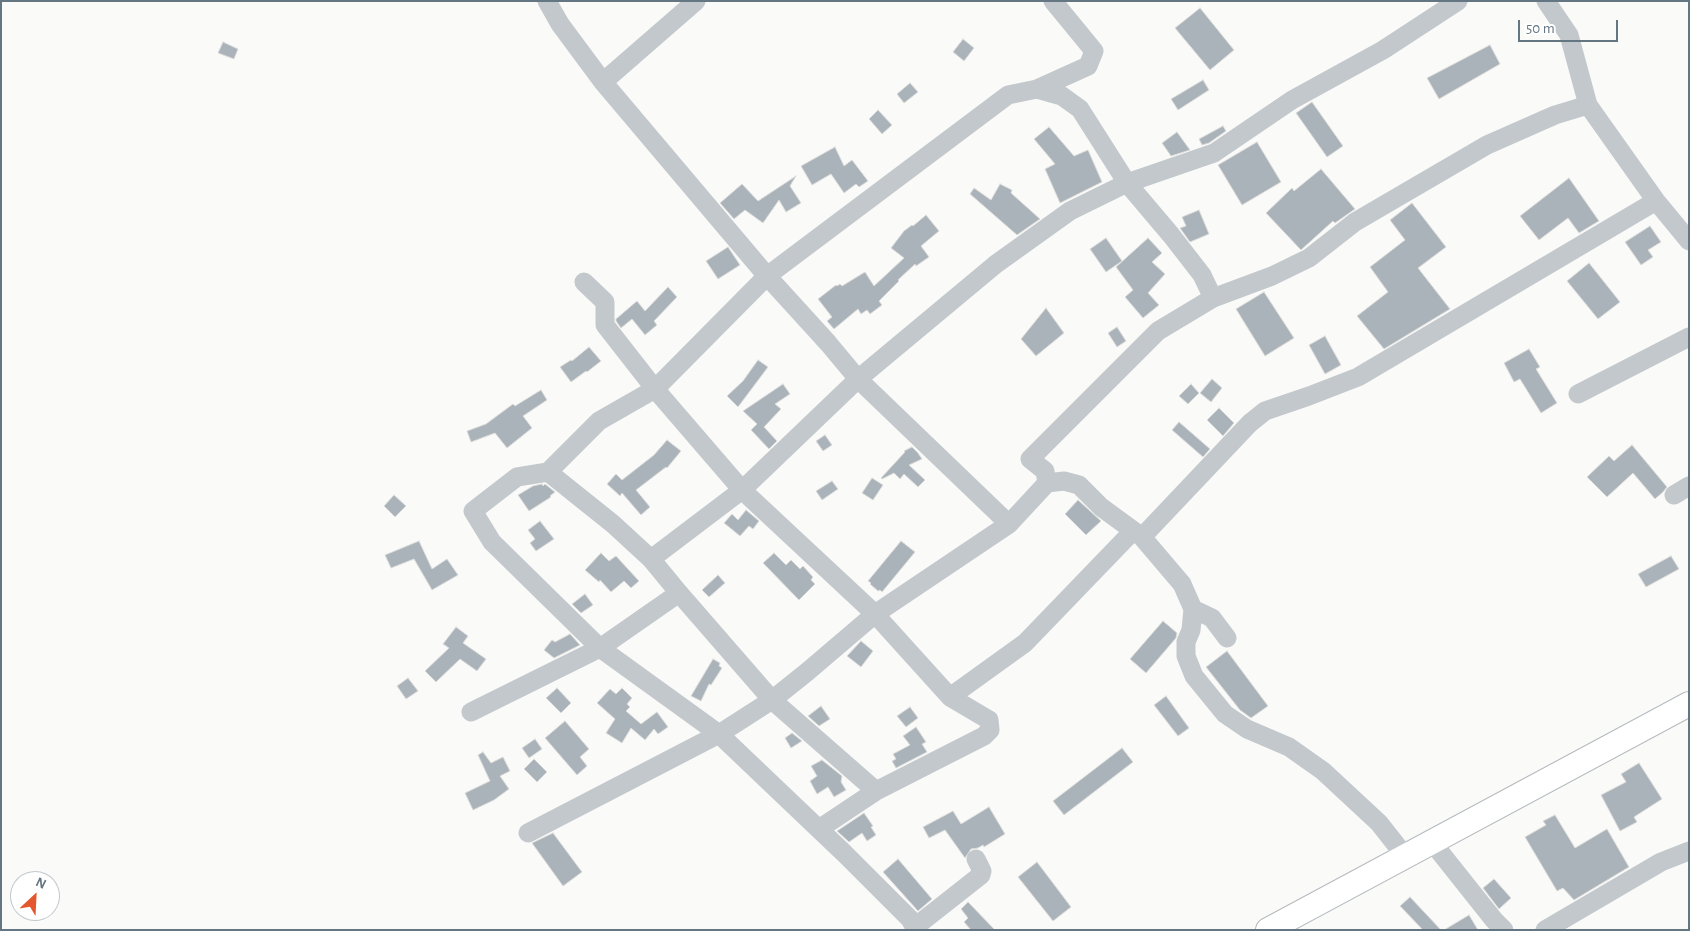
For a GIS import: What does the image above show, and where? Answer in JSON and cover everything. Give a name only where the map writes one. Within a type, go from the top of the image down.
[{"type":"main road","points":[[1268,930],[1689,704]]},
{"type":"street","points":[[547,1],[560,24],[603,82],[767,276],[858,379],[1009,524]]},
{"type":"street","points":[[603,82],[696,1]]},
{"type":"street","points":[[976,860],[982,870],[981,875],[916,928],[910,919],[819,829],[719,734],[600,648],[492,542],[473,511],[517,477],[548,472],[598,421],[655,390],[767,276],[1008,95],[1037,89],[1088,66],[1094,51],[1053,1]]},
{"type":"street","points":[[651,559],[742,490],[858,379],[996,264],[1070,211],[1127,183],[1214,153],[1292,100],[1383,50],[1458,1]]},
{"type":"street","points":[[1546,1],[1569,35],[1588,105],[1656,201],[1689,241]]},
{"type":"street","points":[[1037,89],[1062,96],[1080,109],[1127,183],[1202,275],[1213,298]]},
{"type":"street","points":[[1405,856],[1379,823],[1323,771],[1289,747],[1247,729],[1225,714],[1194,676],[1186,656],[1186,642],[1191,630],[1193,609],[1182,584],[1138,534],[1101,507],[1080,485],[1052,479],[1030,459],[1158,330],[1213,298],[1272,276],[1309,258],[1355,222],[1487,145],[1555,115],[1588,105]]},
{"type":"street","points":[[950,696],[1026,643],[1250,423],[1265,411],[1358,377],[1656,201]]},
{"type":"street","points":[[584,282],[605,302],[605,325],[655,390],[742,490],[874,614],[950,696],[989,720],[990,730],[984,736],[876,791],[819,829]]},
{"type":"street","points":[[1578,394],[1689,337]]},
{"type":"street","points":[[548,472],[613,524],[651,559],[679,594],[772,700],[876,791]]},
{"type":"street","points":[[528,833],[719,734],[772,700],[874,614],[1009,524],[1052,479]]},
{"type":"street","points":[[471,712],[600,648],[679,594]]},
{"type":"street","points":[[1193,609],[1212,618],[1227,638]]},
{"type":"street","points":[[1432,842],[1504,930]]},
{"type":"street","points":[[1545,930],[1661,862],[1689,851]]},
{"type":"building","points":[[1200,8],[1234,50],[1210,70],[1175,28]]},
{"type":"building","points":[[963,39],[974,48],[964,61],[953,52]]},
{"type":"building","points":[[223,42],[238,49],[234,59],[218,53]]},
{"type":"building","points":[[1490,45],[1500,64],[1439,99],[1427,78]]},
{"type":"building","points":[[1203,80],[1209,90],[1178,110],[1171,99]]},
{"type":"building","points":[[910,83],[918,92],[904,103],[897,94]]},
{"type":"building","points":[[1312,102],[1343,146],[1327,157],[1296,113]]},
{"type":"building","points":[[878,110],[892,125],[882,134],[869,119]]},
{"type":"building","points":[[1223,126],[1226,131],[1209,143],[1202,145],[1199,139]]},
{"type":"building","points":[[1049,127],[1074,156],[1088,150],[1102,182],[1060,203],[1045,169],[1055,164],[1034,139]]},
{"type":"building","points":[[1177,132],[1190,150],[1171,156],[1162,143]]},
{"type":"building","points":[[1257,142],[1281,182],[1242,205],[1218,165]]},
{"type":"building","points":[[835,147],[844,166],[852,160],[868,181],[859,187],[856,184],[844,193],[831,174],[812,185],[801,166]]},
{"type":"building","points":[[1321,169],[1355,209],[1335,223],[1333,221],[1301,250],[1266,213],[1292,188],[1294,191]]},
{"type":"building","points":[[796,176],[790,186],[801,203],[786,212],[779,200],[763,223],[745,210],[734,219],[720,203],[742,184],[758,201]]},
{"type":"building","points":[[1569,178],[1599,221],[1579,233],[1568,218],[1539,240],[1520,216]]},
{"type":"building","points":[[1000,184],[1012,190],[1011,193],[1040,219],[1017,235],[970,194],[974,188],[991,200]]},
{"type":"building","points":[[1412,203],[1446,247],[1418,268],[1450,309],[1384,349],[1357,316],[1388,292],[1370,267],[1405,240],[1390,220]]},
{"type":"building","points":[[1199,210],[1209,234],[1190,242],[1180,228],[1186,226],[1182,217]]},
{"type":"building","points":[[926,215],[939,231],[921,246],[929,257],[916,266],[915,264],[898,280],[879,301],[882,305],[870,314],[867,310],[861,314],[858,309],[834,329],[827,321],[832,317],[818,299],[836,285],[840,284],[842,286],[865,272],[874,286],[904,258],[891,248],[904,231]]},
{"type":"building","points":[[1650,226],[1661,242],[1648,250],[1653,257],[1641,265],[1625,242]]},
{"type":"building","points":[[1106,238],[1122,261],[1106,272],[1090,249]]},
{"type":"building","points":[[1148,238],[1162,253],[1152,262],[1165,274],[1148,293],[1159,305],[1143,318],[1125,297],[1133,290],[1116,267]]},
{"type":"building","points":[[728,247],[740,265],[718,279],[706,261]]},
{"type":"building","points":[[1589,263],[1620,302],[1598,319],[1567,281]]},
{"type":"building","points":[[668,287],[677,297],[654,321],[657,325],[645,335],[632,319],[621,328],[616,319],[637,301],[645,311]]},
{"type":"building","points":[[1264,292],[1294,338],[1265,356],[1236,309]]},
{"type":"building","points":[[1046,308],[1064,333],[1036,356],[1021,339]]},
{"type":"building","points":[[1117,327],[1126,341],[1117,347],[1108,333]]},
{"type":"building","points":[[1325,336],[1341,365],[1325,374],[1309,345]]},
{"type":"building","points":[[589,347],[601,361],[571,382],[560,367],[572,361]]},
{"type":"building","points":[[1529,349],[1540,367],[1536,369],[1557,403],[1541,413],[1520,379],[1514,382],[1504,363]]},
{"type":"building","points":[[758,360],[768,367],[738,407],[727,396],[743,381]]},
{"type":"building","points":[[1212,379],[1222,388],[1211,402],[1200,393]]},
{"type":"building","points":[[783,384],[790,394],[775,404],[781,409],[764,427],[777,441],[769,449],[751,430],[757,424],[743,411]]},
{"type":"building","points":[[1191,384],[1199,393],[1188,404],[1179,396]]},
{"type":"building","points":[[541,390],[547,400],[523,416],[532,428],[507,448],[495,433],[471,442],[467,431],[486,424],[513,404],[515,406]]},
{"type":"building","points":[[1219,408],[1234,423],[1223,436],[1207,420]]},
{"type":"building","points":[[1179,422],[1210,449],[1203,457],[1172,430]]},
{"type":"building","points":[[825,435],[832,445],[823,451],[816,441]]},
{"type":"building","points":[[667,440],[681,451],[667,468],[636,490],[650,507],[641,515],[622,493],[620,496],[607,484],[616,474],[622,480],[654,455]]},
{"type":"building","points":[[1632,445],[1667,487],[1655,499],[1633,473],[1607,497],[1587,477],[1609,456],[1614,461]]},
{"type":"building","points":[[912,447],[922,459],[909,465],[925,480],[918,487],[904,474],[900,479],[894,473],[882,479],[904,451]]},
{"type":"building","points":[[872,478],[883,485],[873,500],[862,493]]},
{"type":"building","points":[[832,481],[838,489],[822,500],[816,491]]},
{"type":"building","points":[[542,484],[543,486],[545,484],[555,492],[551,497],[529,511],[518,495],[533,486]]},
{"type":"building","points":[[394,495],[406,506],[395,517],[384,506]]},
{"type":"building","points":[[1078,500],[1101,521],[1086,535],[1065,514]]},
{"type":"building","points":[[746,510],[759,521],[753,529],[749,526],[740,536],[724,523],[732,514],[738,520]]},
{"type":"building","points":[[540,521],[554,539],[536,551],[530,543],[535,539],[528,530]]},
{"type":"building","points":[[419,541],[432,569],[447,559],[458,575],[432,590],[414,559],[391,568],[385,555]]},
{"type":"building","points":[[901,541],[915,552],[882,592],[878,591],[868,581]]},
{"type":"building","points":[[601,553],[609,561],[616,556],[639,581],[631,588],[624,581],[611,592],[600,580],[599,582],[585,570]]},
{"type":"building","points":[[774,553],[786,565],[791,560],[800,569],[803,566],[813,577],[811,580],[815,584],[799,600],[763,563]]},
{"type":"building","points":[[1671,556],[1679,569],[1646,587],[1638,574]]},
{"type":"building","points":[[718,575],[725,583],[709,597],[702,590]]},
{"type":"building","points":[[585,594],[593,605],[581,613],[572,604]]},
{"type":"building","points":[[1163,621],[1177,633],[1176,638],[1146,673],[1130,659]]},
{"type":"building","points":[[456,627],[468,636],[463,643],[486,659],[477,671],[460,659],[436,682],[425,671],[449,648],[443,644]]},
{"type":"building","points":[[570,634],[580,645],[554,658],[544,650],[552,640],[555,642]]},
{"type":"building","points":[[861,641],[873,651],[861,667],[847,656]]},
{"type":"building","points":[[1227,651],[1268,706],[1251,718],[1240,710],[1206,667]]},
{"type":"building","points":[[713,659],[720,663],[719,666],[722,668],[711,685],[709,684],[701,701],[691,696]]},
{"type":"building","points":[[408,678],[418,691],[406,699],[397,686]]},
{"type":"building","points":[[557,688],[571,703],[561,713],[546,698]]},
{"type":"building","points":[[622,688],[632,698],[627,704],[630,707],[626,711],[641,724],[657,712],[668,727],[658,734],[654,729],[645,740],[631,728],[622,743],[606,733],[615,719],[597,703],[610,689],[616,694]]},
{"type":"building","points":[[1166,696],[1189,728],[1178,736],[1154,705]]},
{"type":"building","points":[[821,706],[830,719],[819,726],[808,716]]},
{"type":"building","points":[[910,707],[918,718],[906,727],[897,716]]},
{"type":"building","points":[[565,721],[589,749],[580,757],[587,766],[577,775],[545,738]]},
{"type":"building","points":[[916,727],[926,742],[922,744],[927,752],[896,768],[892,761],[896,759],[893,754],[910,745],[903,736]]},
{"type":"building","points":[[792,733],[802,741],[791,748],[785,738]]},
{"type":"building","points":[[535,739],[542,749],[529,758],[522,748]]},
{"type":"building","points":[[1122,748],[1133,762],[1064,815],[1053,801]]},
{"type":"building","points":[[483,752],[491,763],[503,757],[510,771],[500,776],[509,789],[494,800],[473,810],[465,793],[490,781],[478,755]]},
{"type":"building","points":[[534,759],[547,772],[537,782],[524,769]]},
{"type":"building","points":[[822,760],[842,776],[841,782],[846,790],[834,797],[828,787],[817,794],[810,781],[817,776],[811,766]]},
{"type":"building","points":[[1639,763],[1662,799],[1634,817],[1637,822],[1620,831],[1601,795],[1626,782],[1621,774]]},
{"type":"building","points":[[989,807],[1005,834],[984,847],[983,845],[971,849],[965,858],[945,830],[929,838],[923,827],[953,811],[961,824]]},
{"type":"building","points":[[864,813],[873,826],[871,827],[876,835],[867,841],[862,833],[849,842],[837,831]]},
{"type":"building","points":[[1555,815],[1575,848],[1607,829],[1629,867],[1574,900],[1563,888],[1557,891],[1525,837],[1546,825],[1543,821]]},
{"type":"building","points":[[553,833],[582,872],[563,886],[532,843]]},
{"type":"building","points":[[898,859],[932,899],[918,911],[883,872]]},
{"type":"building","points":[[1037,862],[1071,907],[1053,921],[1018,877]]},
{"type":"building","points":[[1494,879],[1511,898],[1499,909],[1483,888]]},
{"type":"building","points":[[1410,897],[1441,930],[1423,930],[1400,906]]},
{"type":"building","points":[[968,902],[995,930],[971,930],[964,922],[968,918],[961,909]]},
{"type":"building","points":[[1469,915],[1478,930],[1444,930]]}]
